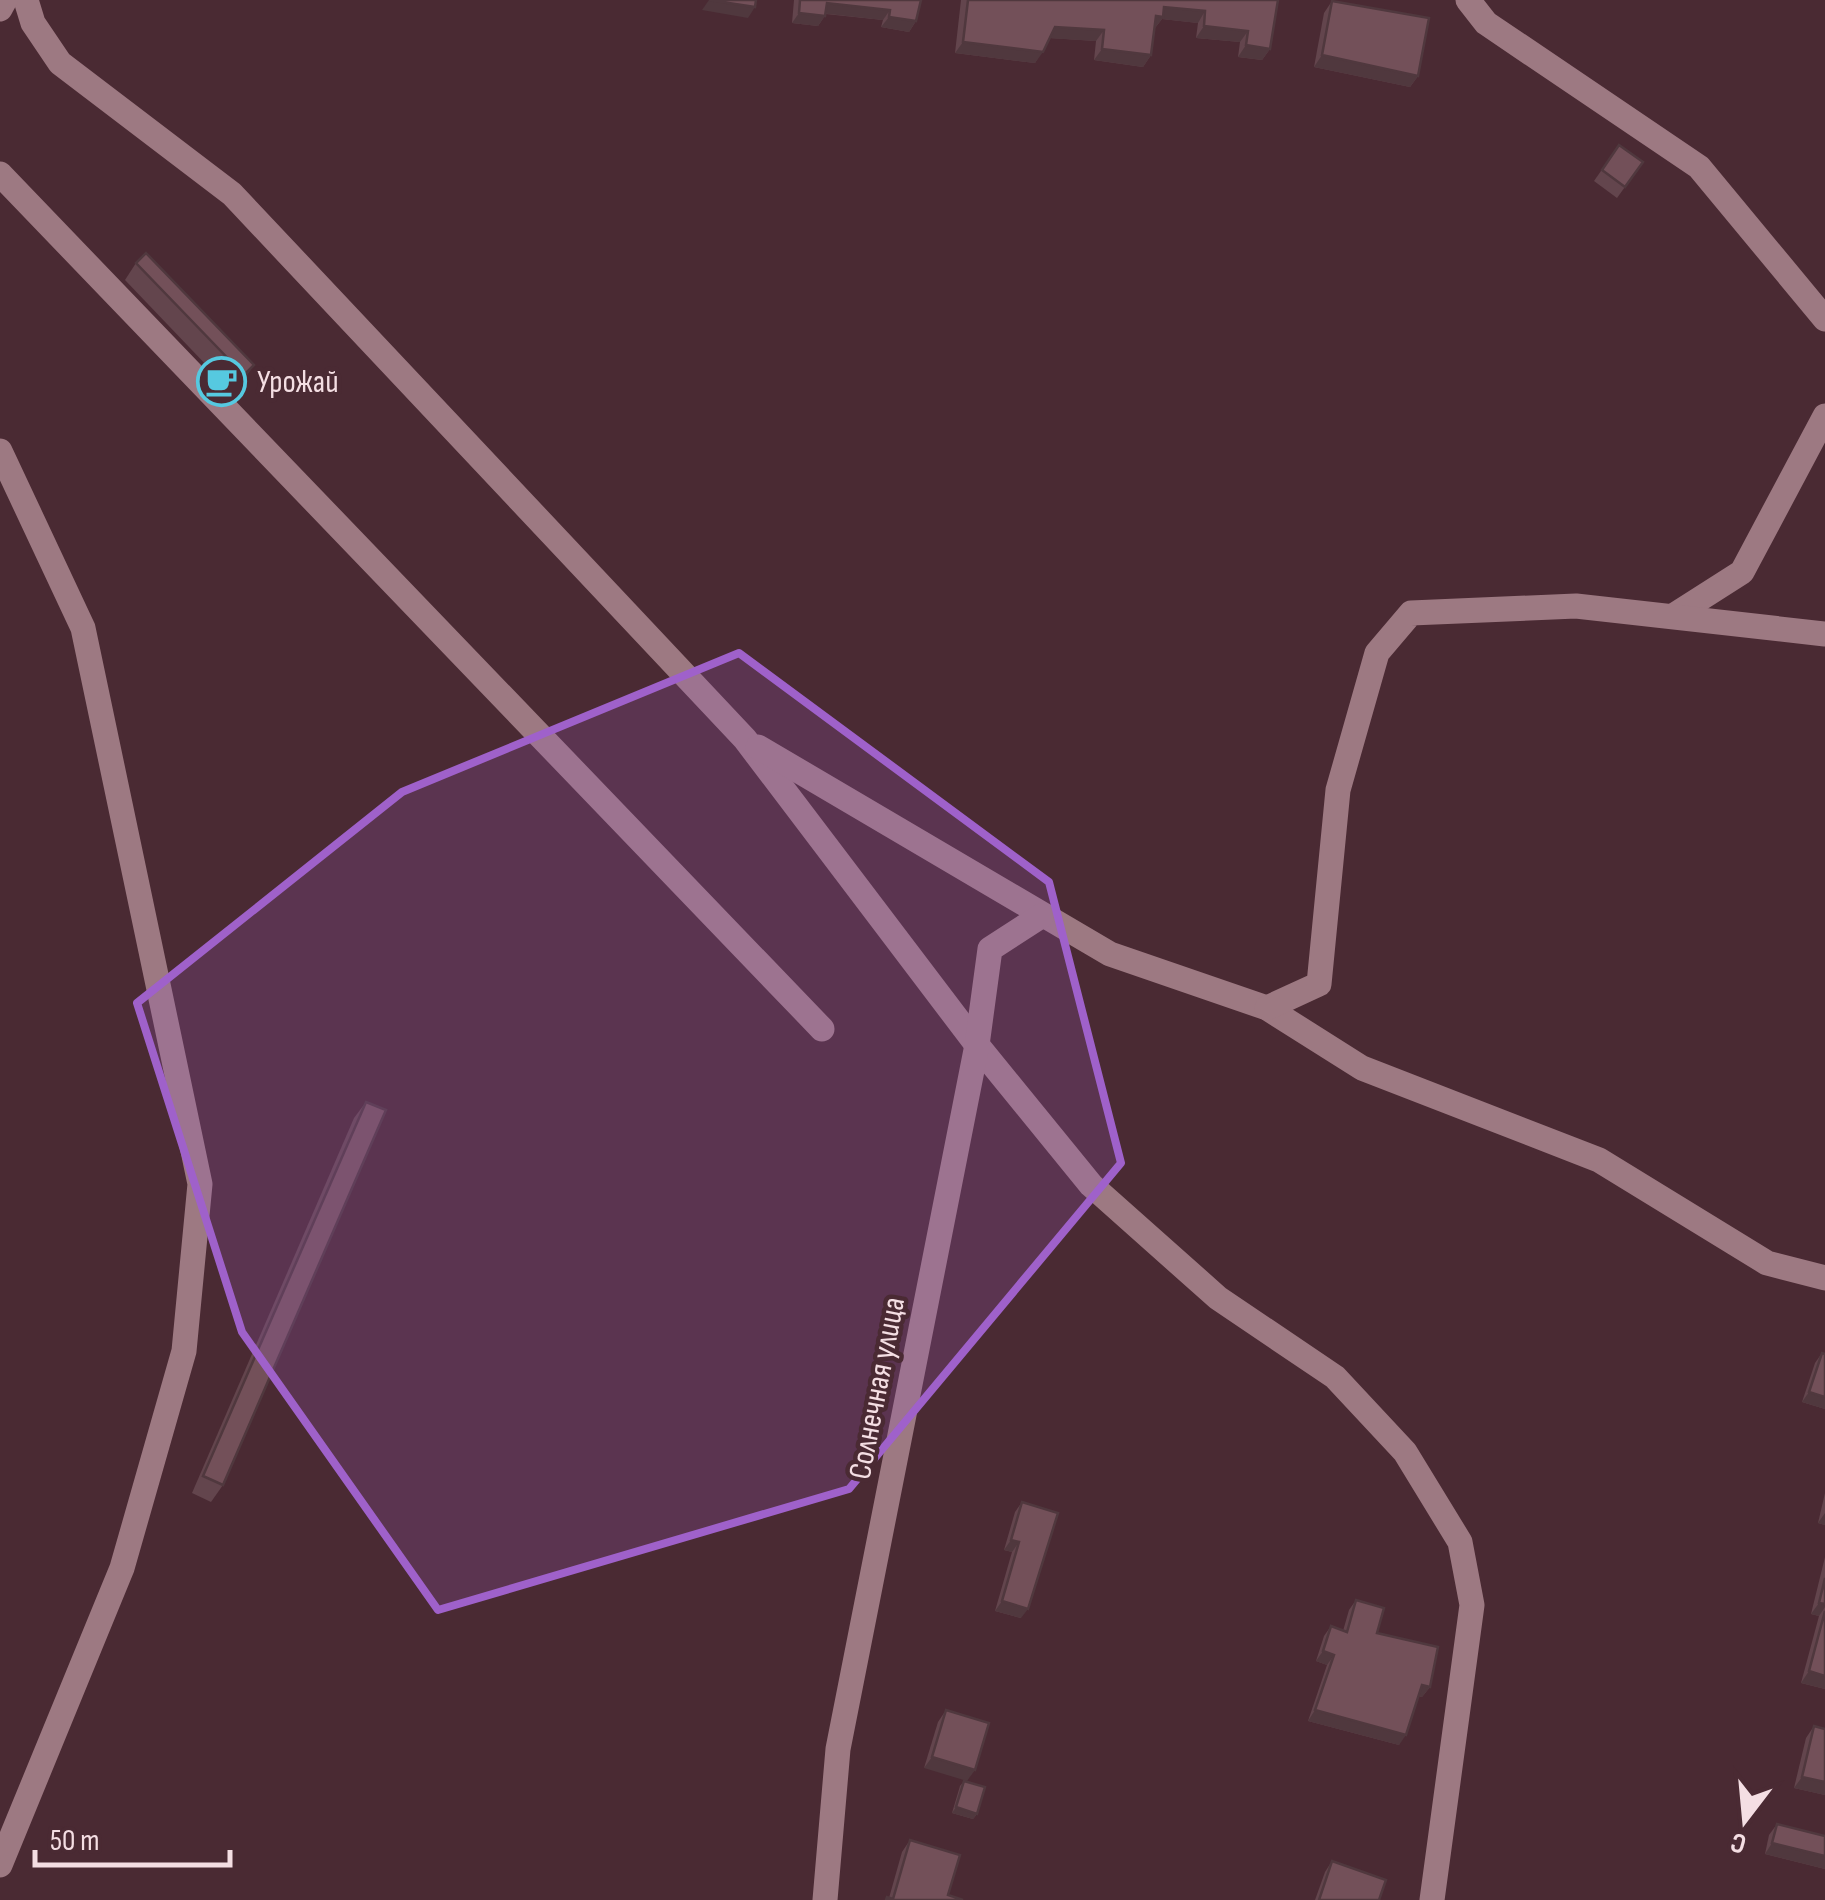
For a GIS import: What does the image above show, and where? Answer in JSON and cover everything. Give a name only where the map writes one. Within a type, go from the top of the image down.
[{"type":"street","points":[[0,9],[5,0]]},
{"type":"street","points":[[26,0],[33,23],[60,64],[232,194],[745,740],[976,1045],[1091,1185],[1218,1298],[1334,1378],[1405,1452],[1460,1542],[1472,1605],[1432,1900]]},
{"type":"street","points":[[1468,0],[1486,23],[1699,167],[1825,320]]},
{"type":"street","points":[[0,174],[822,1030]]},
{"type":"street","points":[[1673,616],[1742,572],[1825,416]]},
{"type":"street","points":[[0,452],[83,628],[200,1184],[184,1351],[122,1568],[0,1865]]},
{"type":"street","points":[[1267,1008],[1319,984],[1338,790],[1377,653],[1410,613],[1576,606],[1825,634]]},
{"type":"street","points":[[745,740],[1110,954],[1267,1008],[1362,1068],[1599,1160],[1767,1263],[1825,1278]]},
{"type":"street","name":"Солнечная улица","points":[[825,1900],[838,1749],[976,1045],[990,949],[1041,916]]},
{"type":"highlighted area","points":[[739,653],[1049,882],[1121,1163],[849,1489],[438,1610],[242,1332],[137,1003],[402,792]]},
{"type":"building","points":[[709,0],[756,0],[755,7]]},
{"type":"building","points":[[800,0],[921,0],[916,21],[889,17],[890,10],[827,3],[825,16],[799,13]]},
{"type":"building","points":[[968,0],[1278,0],[1270,49],[1246,45],[1248,31],[1204,26],[1205,11],[1164,7],[1163,17],[1156,16],[1151,55],[1102,49],[1104,30],[1055,27],[1043,52],[963,42]]},
{"type":"building","points":[[1332,1],[1429,18],[1418,76],[1322,55]]},
{"type":"building","points":[[1619,145],[1643,162],[1625,187],[1602,170]]},
{"type":"building","points":[[146,253],[254,365],[244,375],[136,263]]},
{"type":"building","points":[[366,1102],[386,1110],[223,1485],[203,1476]]},
{"type":"building","points":[[1822,1353],[1825,1354],[1825,1397],[1809,1392]]},
{"type":"building","points":[[1022,1502],[1058,1513],[1028,1609],[1002,1601],[1019,1542],[1011,1540]]},
{"type":"building","points":[[1825,1578],[1825,1604],[1819,1603]]},
{"type":"building","points":[[1356,1600],[1384,1608],[1377,1633],[1438,1647],[1430,1687],[1422,1685],[1406,1735],[1315,1710],[1334,1655],[1323,1651],[1331,1626],[1347,1632]]},
{"type":"building","points":[[1825,1611],[1825,1676],[1809,1671]]},
{"type":"building","points":[[946,1710],[989,1723],[975,1770],[932,1757]]},
{"type":"building","points":[[1814,1726],[1825,1729],[1825,1782],[1802,1777]]},
{"type":"building","points":[[964,1781],[985,1787],[977,1814],[956,1807]]},
{"type":"building","points":[[1777,1824],[1825,1836],[1825,1856],[1772,1843]]},
{"type":"building","points":[[910,1840],[960,1855],[948,1895],[963,1900],[886,1900],[893,1899]]},
{"type":"building","points":[[1332,1861],[1386,1880],[1379,1900],[1319,1900]]},
{"type":"place","name":"Урожай","points":[[222,381]]}]
